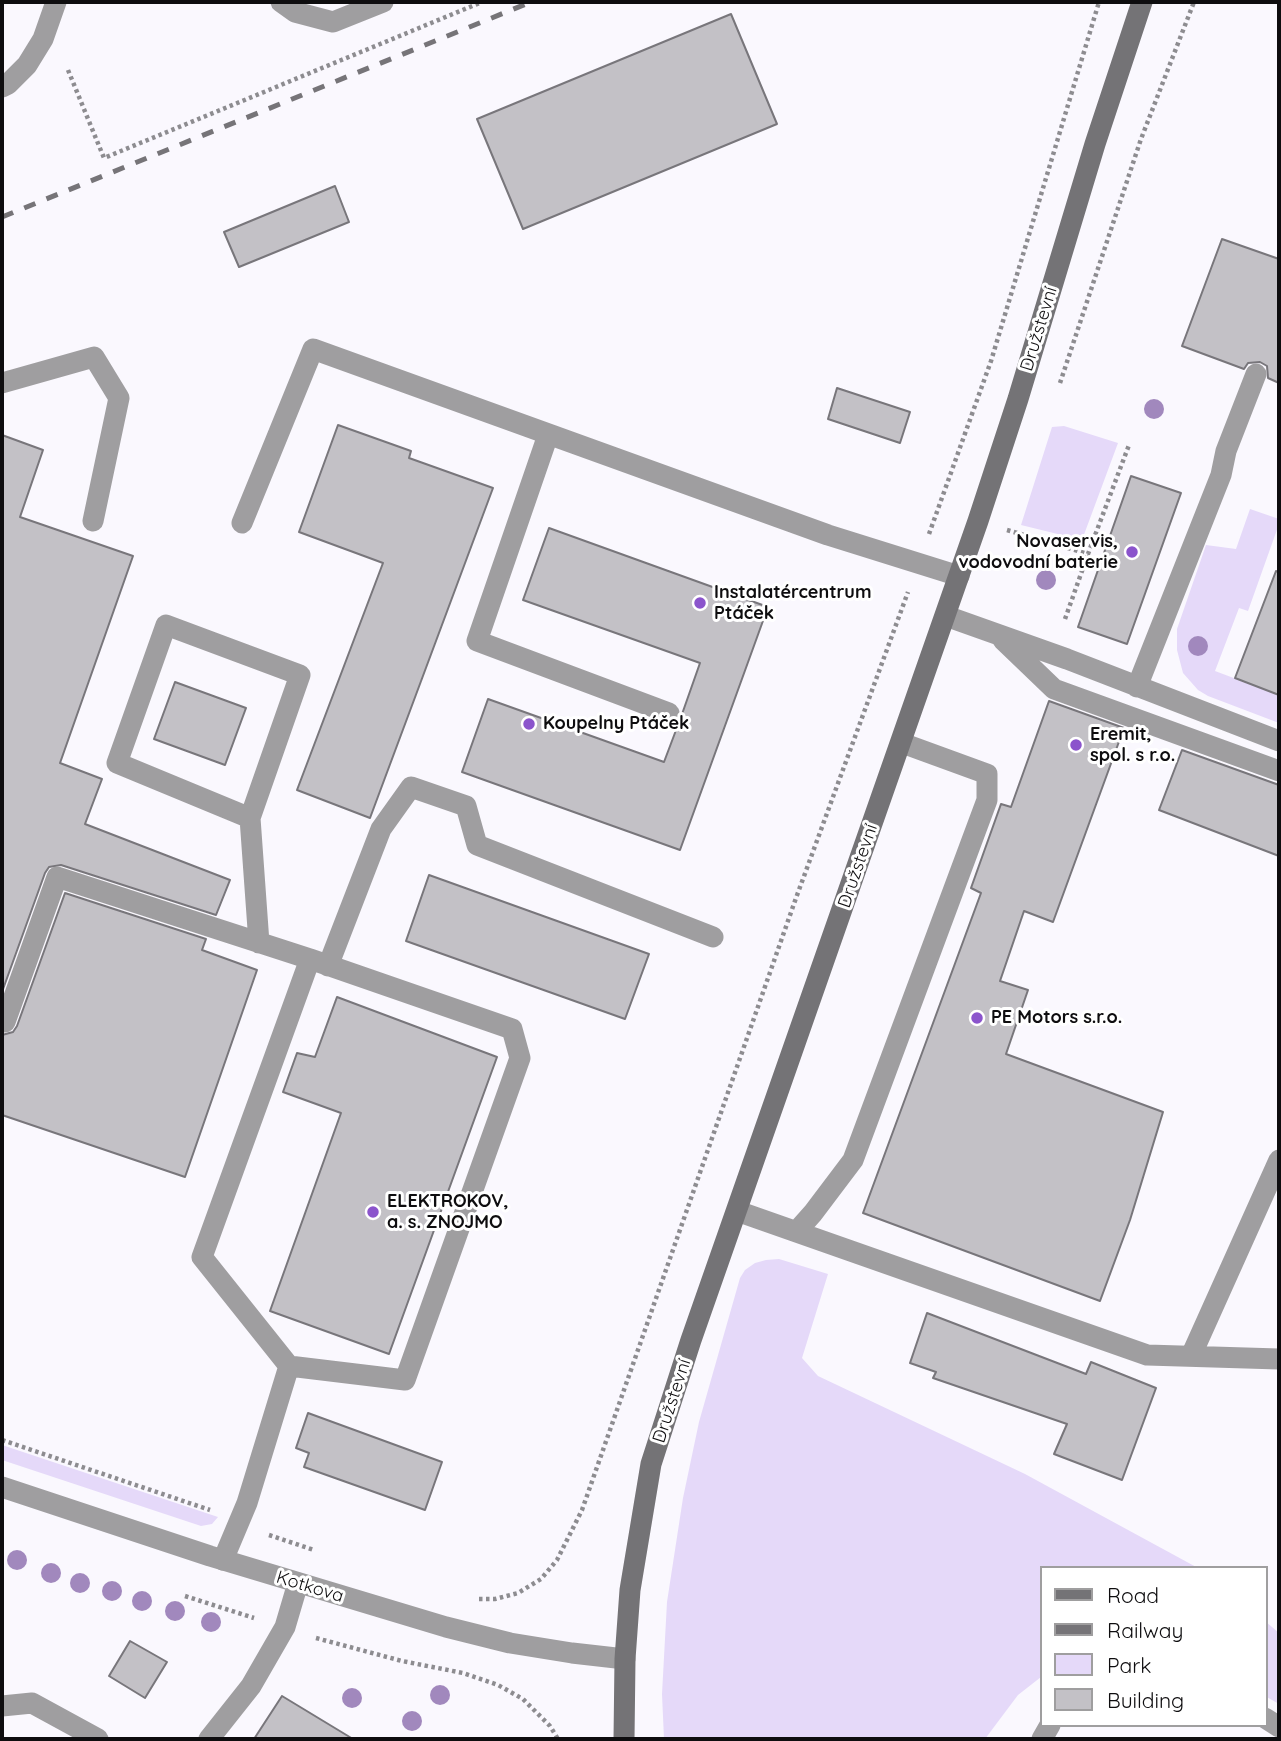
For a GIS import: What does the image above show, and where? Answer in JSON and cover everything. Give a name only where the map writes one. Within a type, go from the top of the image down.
[{"type":"main road","name":"Družstevní","points":[[624,1739],[625,1659],[630,1591],[651,1464],[691,1340],[960,576],[1142,2]]},
{"type":"street","points":[[2,87],[27,65],[43,39],[56,2]]},
{"type":"street","points":[[281,2],[295,12],[334,22],[383,2]]},
{"type":"street","points":[[242,523],[313,349],[828,535],[960,576]]},
{"type":"street","points":[[2,383],[94,357],[119,398],[93,521]]},
{"type":"street","points":[[1137,687],[1221,475],[1226,451],[1256,374]]},
{"type":"street","points":[[548,435],[477,641],[669,713]]},
{"type":"street","points":[[946,616],[1279,741]]},
{"type":"street","points":[[250,818],[117,763],[166,625],[300,675],[250,818],[260,943]]},
{"type":"street","points":[[997,633],[1054,689],[1279,771]]},
{"type":"street","points":[[797,1231],[853,1160],[987,800],[987,774],[902,743]]},
{"type":"street","points":[[5,1022],[57,877],[260,943],[319,963],[512,1029],[520,1058],[405,1380],[289,1366],[202,1257],[319,963],[381,829],[411,787],[466,806],[477,845],[713,937]]},
{"type":"street","points":[[1191,1356],[1279,1160]]},
{"type":"street","points":[[737,1211],[1147,1355],[1279,1359]]},
{"type":"street","points":[[223,1560],[238,1525],[289,1366]]},
{"type":"street","name":"Kotkova","points":[[2,1486],[223,1560],[446,1627],[510,1643],[625,1659]]},
{"type":"street","points":[[209,1739],[251,1686],[285,1627],[299,1583]]},
{"type":"street","points":[[2,1706],[32,1703],[97,1739]]},
{"type":"path","points":[[68,70],[104,158],[482,2]]},
{"type":"path","points":[[475,1600],[495,1599],[518,1593],[541,1579],[557,1560],[582,1510],[796,898],[991,361],[1099,2]]},
{"type":"path","points":[[1056,396],[1141,139],[1194,2]]},
{"type":"path","points":[[1065,619],[1129,445]]},
{"type":"path","points":[[1009,541],[1016,519]]},
{"type":"path","points":[[978,521],[1088,554]]},
{"type":"path","points":[[2,1440],[219,1513],[238,1525],[316,1551]]},
{"type":"path","points":[[185,1596],[265,1622]]},
{"type":"path","points":[[315,1638],[402,1661],[463,1673],[498,1685],[523,1699],[550,1726],[558,1739]]},
{"type":"green space","points":[[1064,426],[1118,443],[1082,540],[1021,525],[1052,427]]},
{"type":"green space","points":[[1250,509],[1279,519],[1279,524],[1248,611],[1239,608],[1215,671],[1279,695],[1279,723],[1198,690],[1183,673],[1177,650],[1177,629],[1206,545],[1236,549]]},
{"type":"green space","points":[[779,1259],[828,1274],[802,1358],[818,1376],[1025,1474],[1194,1566],[1040,1566],[1040,1678],[1018,1695],[985,1739],[664,1739],[662,1694],[667,1602],[683,1498],[699,1422],[740,1278],[745,1270],[755,1263]]},
{"type":"green space","points":[[2,1445],[218,1517],[212,1524],[201,1526],[2,1460]]},
{"type":"green space","points":[[1267,1623],[1279,1633],[1279,1704],[1267,1697]]},
{"type":"building","points":[[731,14],[777,124],[523,229],[477,119]]},
{"type":"building","points":[[335,186],[349,222],[239,267],[224,232]]},
{"type":"building","points":[[1222,239],[1279,259],[1279,383],[1268,378],[1267,366],[1260,362],[1248,363],[1244,369],[1182,346]]},
{"type":"building","points":[[837,388],[910,412],[900,443],[828,419]]},
{"type":"building","points":[[338,425],[411,451],[409,458],[493,488],[370,818],[297,790],[383,563],[299,532]]},
{"type":"building","points":[[2,435],[43,450],[20,517],[133,556],[60,763],[102,779],[85,824],[230,880],[216,915],[61,865],[49,867],[2,992]]},
{"type":"building","name":"Novaservis, vodovodní baterie","points":[[1131,476],[1181,493],[1127,644],[1078,627]]},
{"type":"building","points":[[549,528],[768,607],[680,850],[462,772],[488,699],[664,762],[681,717],[700,663],[523,600]]},
{"type":"building","points":[[1276,571],[1279,572],[1279,695],[1235,678]]},
{"type":"building","points":[[175,682],[246,708],[225,765],[154,739]]},
{"type":"building","name":"PE Motors s.r.o.","points":[[1049,701],[1124,728],[1053,922],[1024,911],[1000,981],[1028,990],[1006,1054],[1163,1112],[1130,1220],[1100,1301],[863,1213],[981,893],[971,888],[1001,804],[1011,807]]},
{"type":"building","points":[[1182,750],[1279,785],[1279,856],[1159,810]]},
{"type":"building","points":[[429,875],[649,954],[625,1019],[406,941]]},
{"type":"building","points":[[65,893],[206,939],[202,950],[257,970],[185,1177],[2,1115],[2,1035],[13,1032],[17,1026]]},
{"type":"building","name":"ELEKTROKOV, a. s. ZNOJMO","points":[[337,997],[497,1057],[389,1354],[270,1311],[341,1113],[283,1092],[297,1053],[315,1057]]},
{"type":"building","points":[[927,1313],[1086,1374],[1091,1362],[1156,1388],[1122,1480],[1054,1454],[1067,1424],[933,1378],[936,1372],[910,1363]]},
{"type":"building","points":[[308,1413],[442,1462],[425,1510],[304,1467],[309,1453],[296,1448]]},
{"type":"building","points":[[130,1641],[167,1662],[145,1698],[109,1676]]},
{"type":"building","points":[[282,1696],[353,1739],[254,1739]]},
{"type":"railway","points":[[2,217],[531,2]]},
{"type":"place","name":"Novaservis, vodovodní baterie","points":[[1132,552]]},
{"type":"place","name":"Instalatércentrum Ptáček","points":[[700,603]]},
{"type":"place","name":"Koupelny Ptáček","points":[[529,724]]},
{"type":"place","name":"Eremit, spol. s r.o.","points":[[1076,745]]},
{"type":"place","name":"PE Motors s.r.o.","points":[[977,1018]]},
{"type":"place","name":"ELEKTROKOV, a. s. ZNOJMO","points":[[373,1212]]}]
